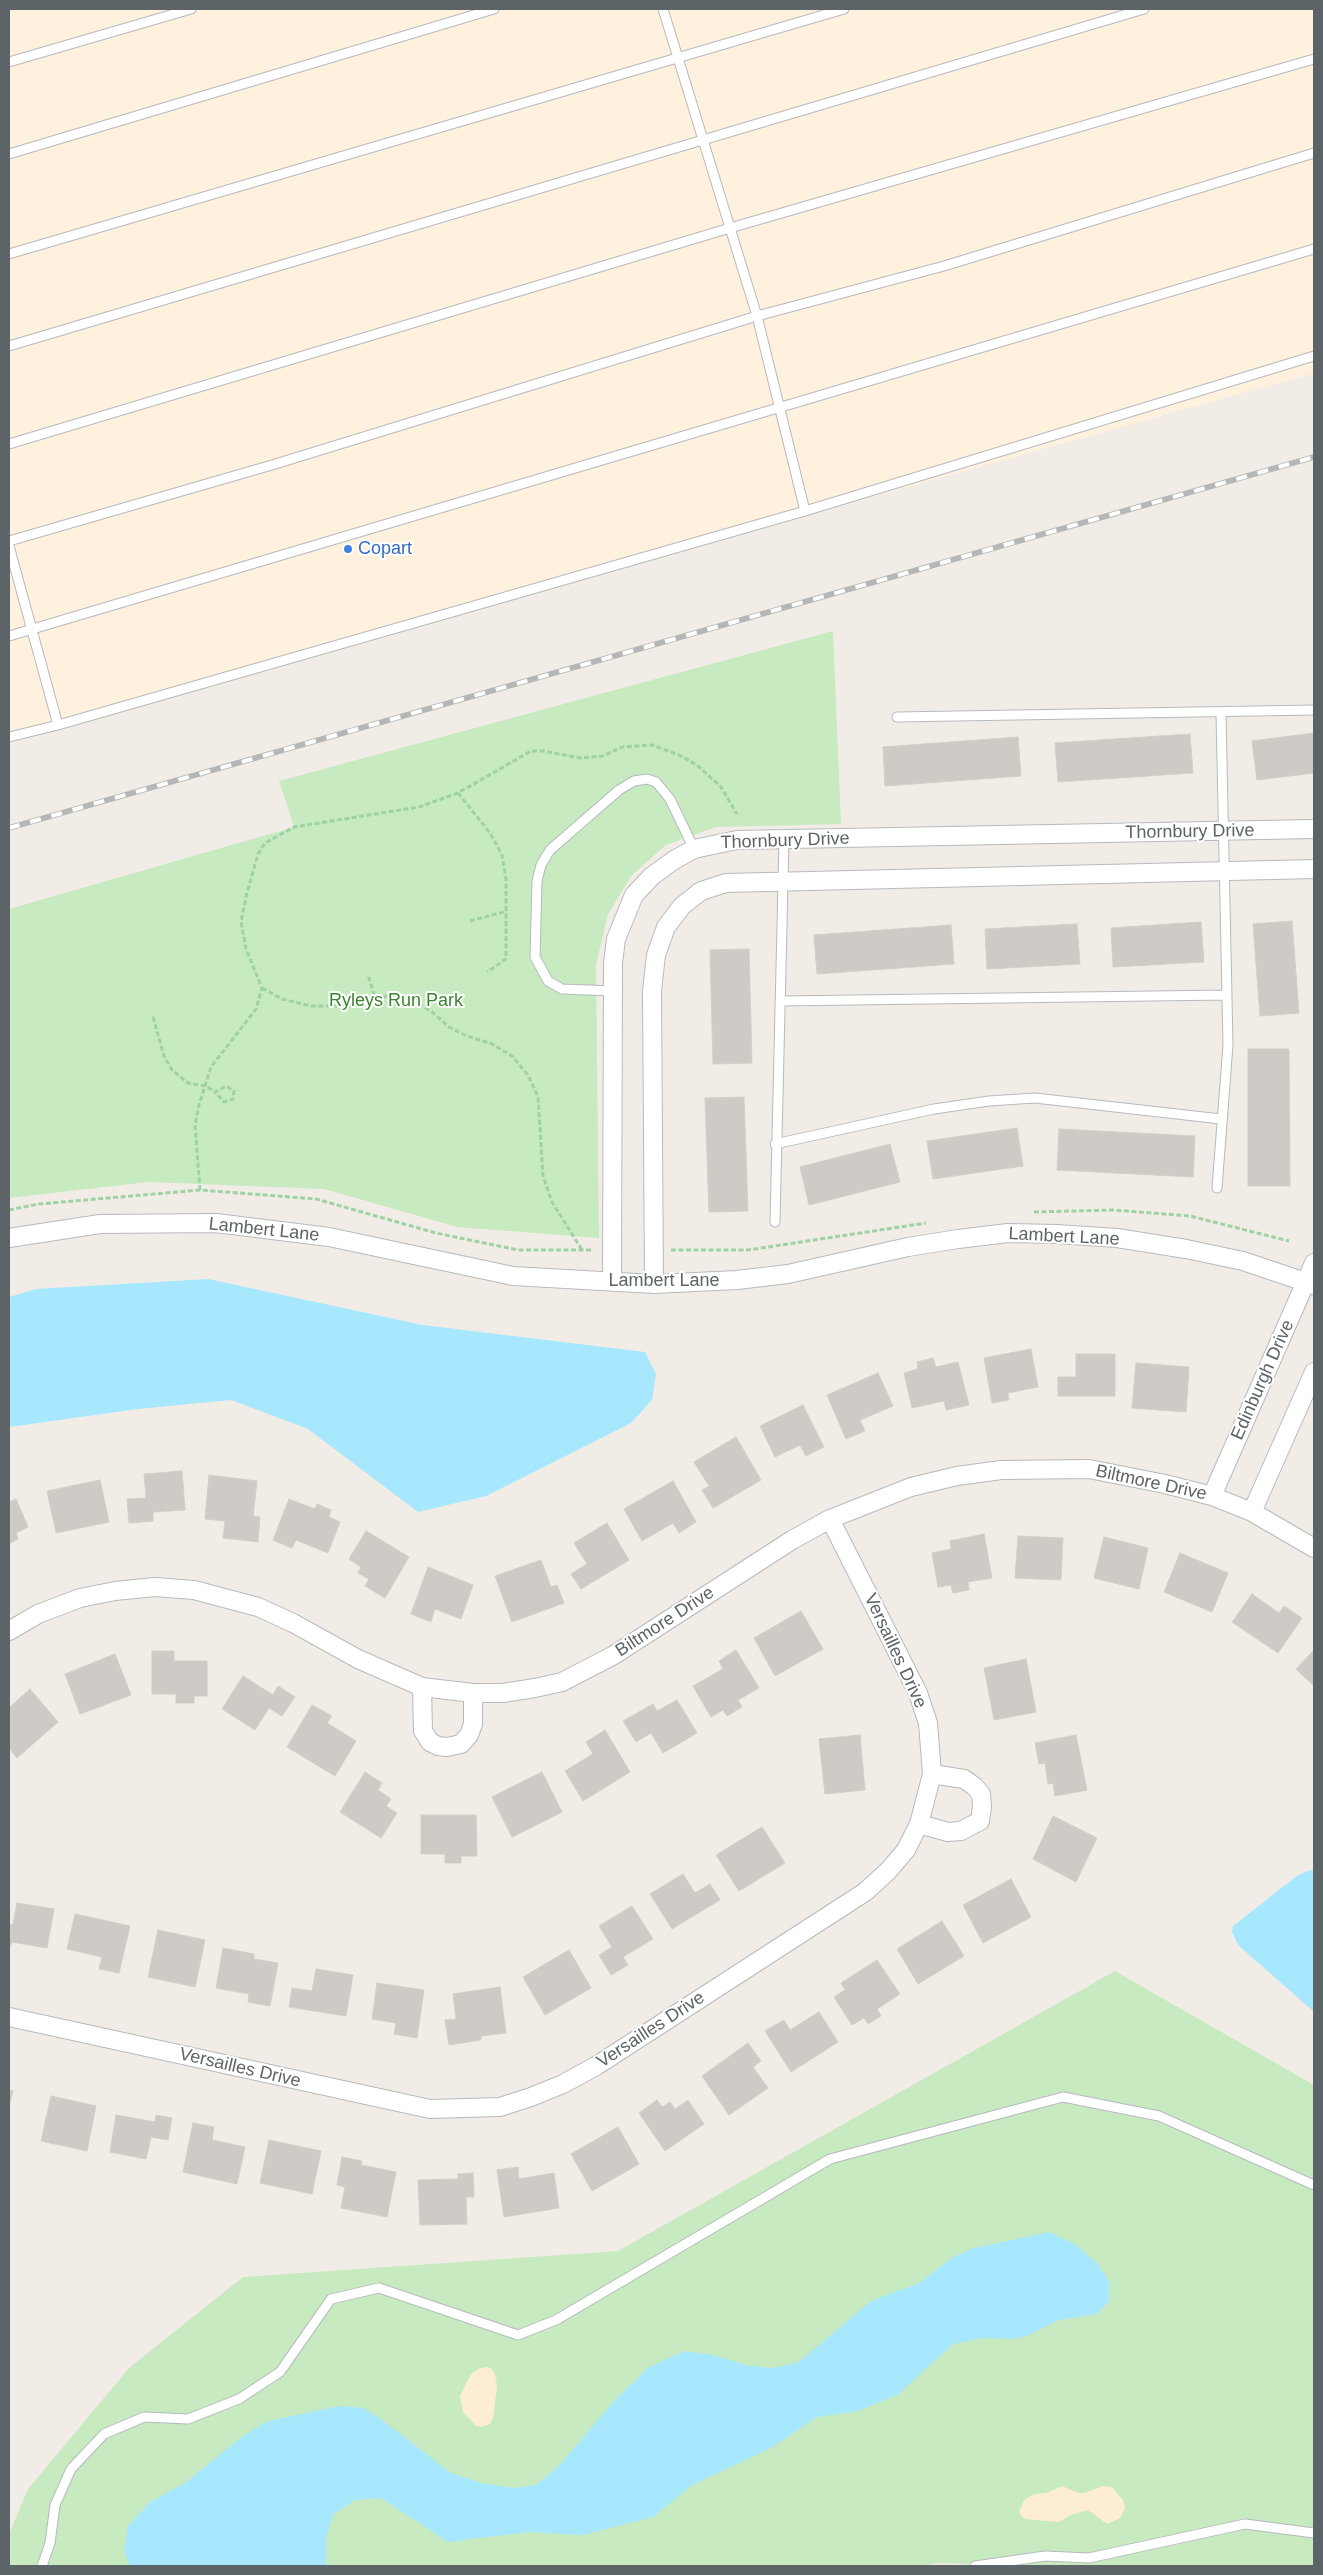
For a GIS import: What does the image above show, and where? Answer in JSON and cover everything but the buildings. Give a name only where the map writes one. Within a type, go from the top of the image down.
[{"type":"street","name":"Thornbury Drive","points":[[612,1282],[613,991],[616,939],[634,894],[652,876],[694,849],[737,840],[1314,829]]},
{"type":"street","points":[[654,1284],[652,991],[656,955],[666,927],[682,906],[701,891],[726,882],[1226,873],[1314,869]]},
{"type":"street","name":"Lambert Lane","points":[[9,1238],[100,1224],[216,1223],[329,1236],[513,1276],[654,1284],[737,1280],[788,1274],[908,1247],[1008,1233],[1117,1238],[1186,1249],[1243,1261],[1310,1284]]},
{"type":"street","name":"Edinburgh Drive","points":[[1212,1496],[1310,1284],[1314,1263]]},
{"type":"street","points":[[1252,1512],[1314,1372]]},
{"type":"street","name":"Biltmore Drive","points":[[9,1630],[38,1614],[80,1598],[115,1591],[155,1587],[194,1590],[258,1607],[294,1623],[358,1659],[422,1686],[473,1694],[503,1694],[562,1682],[587,1670],[614,1655],[792,1540],[830,1519],[911,1487],[957,1476],[1001,1470],[1089,1469],[1130,1475],[1212,1496],[1252,1512],[1314,1548]]},
{"type":"street","name":"Versailles Drive","points":[[9,2017],[430,2109],[465,2110],[500,2106],[531,2097],[563,2084],[596,2066],[865,1892],[900,1857],[919,1824],[932,1774],[928,1723],[918,1693],[830,1519]]},
{"type":"street","points":[[422,1686],[423,1731],[430,1742],[438,1746],[447,1747],[461,1744],[469,1735],[472,1724],[473,1694]]},
{"type":"street","points":[[919,1824],[948,1832],[970,1828],[980,1821],[981,1794],[974,1786],[964,1779],[932,1774]]},
{"type":"lane","points":[[9,62],[191,9]]},
{"type":"lane","points":[[9,154],[494,9]]},
{"type":"lane","points":[[663,9],[757,316],[805,511]]},
{"type":"lane","points":[[9,254],[844,9]]},
{"type":"lane","points":[[9,346],[1144,9]]},
{"type":"lane","points":[[9,444],[730,228],[1314,59]]},
{"type":"lane","points":[[9,541],[272,465],[757,316],[944,266],[1314,153]]},
{"type":"lane","points":[[9,636],[1314,249]]},
{"type":"lane","points":[[9,737],[58,725],[805,511],[1314,356]]},
{"type":"lane","points":[[9,546],[58,725]]},
{"type":"lane","points":[[897,717],[1314,710]]},
{"type":"lane","points":[[1217,1188],[1228,1044],[1226,873],[1221,713]]},
{"type":"lane","points":[[613,991],[562,989],[548,981],[535,957],[537,881],[541,865],[550,850],[619,790],[634,781],[647,779],[656,782],[670,799],[694,849]]},
{"type":"lane","points":[[774,1222],[784,840]]},
{"type":"lane","points":[[780,1001],[1227,995]]},
{"type":"lane","points":[[775,1144],[934,1109],[989,1101],[1035,1098],[1221,1119]]},
{"type":"lane","points":[[42,2566],[50,2543],[55,2505],[71,2469],[104,2434],[144,2417],[188,2419],[239,2399],[280,2372],[331,2299],[379,2288],[518,2335],[556,2320],[830,2159],[1063,2098],[1159,2116],[1314,2185]]},
{"type":"lane","points":[[975,2566],[1045,2556],[1089,2558],[1246,2524],[1314,2533]]},
{"type":"path","points":[[200,1190],[195,1125],[211,1067],[256,1009],[262,988],[246,949],[242,922],[246,893],[258,854],[265,843],[294,827],[419,807],[458,793],[531,751],[543,751],[580,758],[603,756],[622,746],[652,745],[679,755],[697,765],[721,787],[737,814]]},
{"type":"path","points":[[458,793],[490,833],[502,855],[506,879],[506,960],[487,972]]},
{"type":"path","points":[[470,921],[507,911]]},
{"type":"path","points":[[368,975],[375,997]]},
{"type":"path","points":[[262,988],[282,999],[311,1006],[355,1006],[375,997],[397,996],[410,1000],[431,1011],[449,1027],[492,1044],[512,1056],[528,1075],[538,1097],[544,1176],[552,1202],[582,1250]]},
{"type":"path","points":[[153,1017],[164,1056],[172,1070],[188,1082],[206,1086],[224,1102],[233,1099],[234,1091],[226,1086],[215,1092]]},
{"type":"shaded area","name":"Copart","points":[[9,9],[1314,9],[1314,373],[9,739]]},
{"type":"green space","name":"Ryleys Run Park","points":[[833,631],[841,824],[716,827],[666,845],[632,875],[608,914],[596,965],[599,1238],[457,1227],[324,1189],[148,1182],[9,1198],[9,909],[294,827],[279,781]]},
{"type":"green space","points":[[1115,1971],[1314,2085],[1314,2566],[1001,2566],[942,2563],[918,2566],[9,2566],[9,2534],[28,2489],[129,2368],[243,2277],[618,2251]]},
{"type":"sand","points":[[487,2367],[492,2369],[495,2374],[497,2386],[493,2418],[490,2424],[482,2427],[476,2426],[463,2412],[460,2396],[471,2374],[478,2369]]},
{"type":"sand","points":[[1062,2486],[1078,2493],[1085,2493],[1103,2486],[1112,2487],[1123,2500],[1125,2508],[1120,2518],[1107,2524],[1088,2510],[1071,2515],[1059,2522],[1024,2519],[1019,2512],[1024,2500],[1034,2494],[1046,2493]]},
{"type":"water","points":[[208,1279],[423,1325],[645,1352],[656,1374],[652,1400],[631,1423],[486,1496],[418,1512],[308,1429],[231,1400],[138,1409],[9,1427],[9,1297],[36,1289]]},
{"type":"water","points":[[1310,1870],[1314,1871],[1314,2012],[1238,1945],[1232,1932],[1233,1926],[1298,1875]]},
{"type":"water","points":[[1049,2232],[1076,2245],[1098,2264],[1110,2283],[1109,2301],[1097,2314],[1059,2320],[1027,2336],[1011,2339],[983,2338],[953,2344],[897,2395],[858,2411],[817,2417],[771,2448],[692,2485],[653,2517],[582,2535],[528,2532],[448,2542],[381,2498],[355,2500],[334,2514],[326,2536],[326,2566],[130,2566],[124,2552],[128,2526],[150,2502],[185,2483],[243,2436],[268,2421],[339,2406],[363,2408],[382,2420],[451,2473],[481,2483],[514,2488],[536,2485],[558,2467],[614,2401],[649,2367],[685,2351],[713,2355],[749,2366],[773,2368],[799,2362],[871,2301],[919,2283],[953,2257],[974,2248]]},
{"type":"railway","points":[[9,828],[1314,457]]},
{"type":"place","name":"Copart","points":[[348,549]]}]
